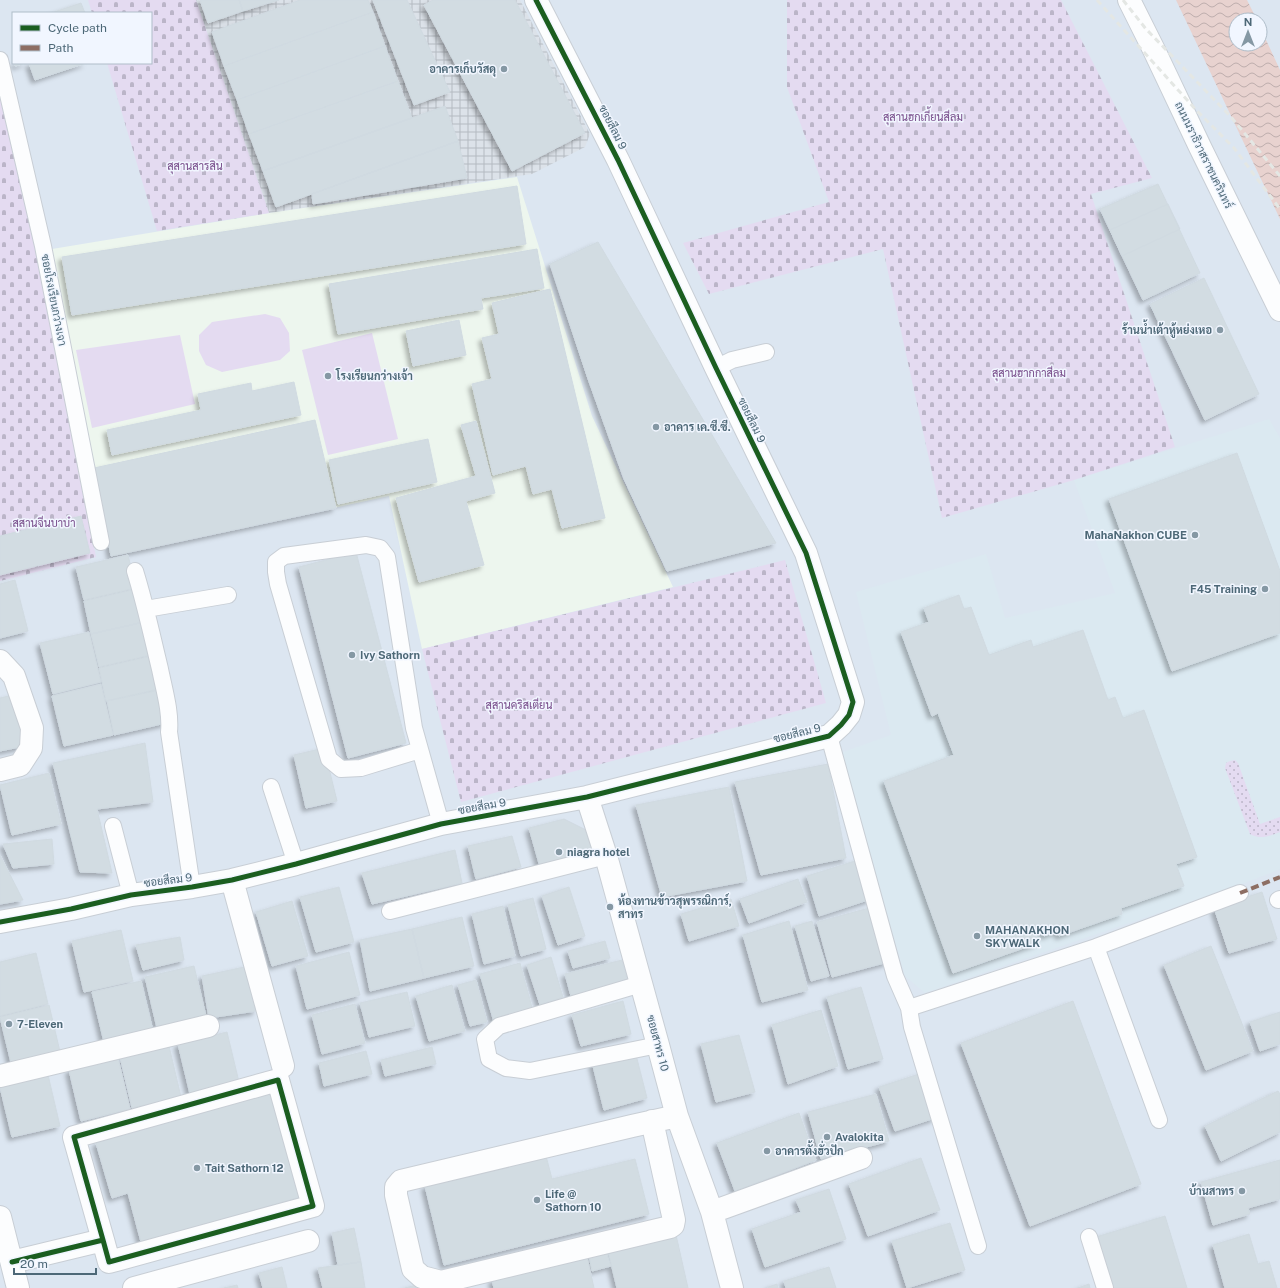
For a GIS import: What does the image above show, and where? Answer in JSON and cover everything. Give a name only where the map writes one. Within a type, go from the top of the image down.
[{"type":"street","name":"ซอยสีลม 9","points":[[0,922],[71,909],[131,895],[232,880],[441,824],[587,797],[828,736],[841,725],[849,715],[852,702],[806,553],[716,368],[618,160],[536,0]]},
{"type":"street","name":"ถนนนราธิวาสราชนครินทร์","points":[[1129,0],[1280,310]]},
{"type":"street","points":[[0,662],[14,676],[32,728],[31,748],[20,765],[0,770]]},
{"type":"street","name":"ซอยสาทร 10","points":[[587,797],[606,856],[676,1116],[712,1212],[731,1288]]},
{"type":"street","points":[[232,880],[283,1066]]},
{"type":"street","points":[[0,1076],[208,1026]]},
{"type":"street","points":[[278,1080],[313,1206],[109,1262],[103,1240],[74,1137],[278,1080]]},
{"type":"street","points":[[652,1121],[674,1220],[673,1225],[670,1227],[441,1282],[422,1278],[413,1269],[396,1195],[396,1186],[401,1181],[652,1121],[676,1116]]},
{"type":"street","points":[[712,1212],[861,1158]]},
{"type":"street","points":[[0,1218],[18,1288]]},
{"type":"street","points":[[12,1262],[103,1240]]},
{"type":"street","points":[[134,1288],[308,1241]]},
{"type":"lane","name":"ซอยโรงเรียนกว่างเจา","points":[[0,60],[43,246],[101,542]]},
{"type":"lane","points":[[716,368],[732,360],[766,352]]},
{"type":"lane","points":[[420,750],[361,768],[341,769],[329,759],[278,584],[276,562],[284,556],[366,545],[380,548],[387,557],[414,728],[441,824]]},
{"type":"lane","points":[[135,571],[146,609],[163,681],[170,721],[169,732],[192,887]]},
{"type":"lane","points":[[146,609],[228,596]]},
{"type":"lane","points":[[828,736],[895,976],[909,1008],[912,1027],[978,1246]]},
{"type":"lane","points":[[271,787],[296,864]]},
{"type":"lane","points":[[113,826],[131,895]]},
{"type":"lane","points":[[390,911],[606,856]]},
{"type":"lane","points":[[909,1008],[1096,947],[1240,893]]},
{"type":"lane","points":[[1096,947],[1159,1120]]},
{"type":"lane","points":[[641,984],[499,1026],[485,1039],[489,1059],[506,1068],[530,1071],[658,1045]]},
{"type":"lane","points":[[1089,1237],[1105,1288]]},
{"type":"shaded area","points":[[0,0],[1280,0],[1280,1288],[0,1288]]},
{"type":"shaded area","points":[[196,0],[520,0],[590,134],[585,147],[532,174],[269,213]]},
{"type":"shaded area","name":"โรงเรียนกว่างเจ้า","points":[[517,177],[592,416],[673,587],[422,649],[389,496],[111,556],[52,249],[269,213]]},
{"type":"shaded area","points":[[1269,419],[1280,438],[1280,869],[1240,885],[925,993],[905,976],[840,753],[891,735],[856,592],[986,554],[1005,618],[1115,593],[1074,480]]},
{"type":"green space","name":"สุสานสารสิน","points":[[88,0],[196,0],[269,213],[157,231],[107,64],[152,64],[152,12],[92,12]]},
{"type":"green space","points":[[787,0],[1061,0],[1152,178],[1091,194],[1175,447],[1074,480],[942,518],[883,249],[709,294],[683,243],[829,202],[787,87]]},
{"type":"green space","name":"สุสานจีนบาบ๋า","points":[[0,90],[36,248],[96,557],[0,581]]},
{"type":"green space","points":[[265,314],[280,318],[289,333],[290,351],[280,360],[222,372],[206,365],[199,351],[199,335],[212,322]]},
{"type":"green space","points":[[372,333],[398,439],[328,455],[302,350]]},
{"type":"green space","points":[[180,335],[195,404],[92,428],[76,350]]},
{"type":"green space","name":"สุสานคริสเตียน","points":[[785,560],[826,703],[461,802],[422,649]]},
{"type":"green space","points":[[1235,760],[1238,763],[1260,824],[1280,817],[1280,832],[1261,837],[1250,834],[1225,768],[1226,763]]},
{"type":"water","points":[[1176,0],[1247,0],[1253,12],[1228,12],[1228,52],[1268,52],[1268,44],[1280,70],[1280,219]]},
{"type":"building","points":[[200,0],[239,0],[243,11],[208,23]]},
{"type":"building","points":[[239,0],[279,0],[243,11]]},
{"type":"building","points":[[300,0],[368,0],[373,12],[224,66],[212,32]]},
{"type":"building","points":[[373,0],[407,0],[450,92],[414,105]]},
{"type":"building","name":"อาคารเก็บวัสดุ","points":[[433,0],[515,0],[585,133],[512,171],[424,5]]},
{"type":"building","points":[[81,3],[85,12],[54,12]]},
{"type":"building","points":[[373,12],[385,46],[237,100],[224,66]]},
{"type":"building","points":[[385,46],[398,81],[249,134],[237,100]]},
{"type":"building","points":[[29,64],[83,64],[35,80]]},
{"type":"building","points":[[398,81],[412,118],[263,171],[249,134]]},
{"type":"building","points":[[445,106],[458,141],[276,207],[263,171]]},
{"type":"building","points":[[458,141],[467,178],[313,204],[312,194]]},
{"type":"building","points":[[1158,184],[1200,273],[1143,300],[1100,209]]},
{"type":"building","points":[[517,186],[526,244],[72,315],[62,257]]},
{"type":"building","points":[[1168,204],[1180,229],[1122,256],[1110,230]]},
{"type":"building","name":"อาคาร เค.ซี.ซี.","points":[[598,242],[776,543],[667,571],[624,479],[587,376],[550,264]]},
{"type":"building","points":[[537,249],[544,288],[481,298],[483,309],[338,334],[329,284]]},
{"type":"building","points":[[1204,278],[1259,394],[1205,420],[1150,304]]},
{"type":"building","points":[[550,289],[605,518],[562,528],[552,489],[533,494],[526,466],[493,475],[472,384],[492,379],[482,338],[499,334],[492,303]]},
{"type":"building","points":[[459,320],[466,355],[413,366],[406,331]]},
{"type":"building","points":[[294,382],[301,415],[112,455],[107,430],[201,410],[198,394],[251,383],[252,391]]},
{"type":"building","points":[[315,420],[336,508],[111,556],[94,468]]},
{"type":"building","points":[[476,421],[495,493],[466,501],[484,565],[419,582],[396,498],[476,476],[461,425]]},
{"type":"building","points":[[428,439],[437,482],[338,504],[329,460]]},
{"type":"building","name":"MahaNakhon CUBE","points":[[1237,453],[1280,571],[1280,633],[1172,671],[1109,499]]},
{"type":"building","points":[[81,516],[90,553],[0,575],[0,536]]},
{"type":"building","name":"Ivy Sathorn","points":[[356,552],[406,743],[348,758],[299,567]]},
{"type":"building","points":[[128,555],[136,588],[84,600],[76,567]]},
{"type":"building","points":[[15,580],[28,631],[0,638],[0,584]]},
{"type":"building","points":[[136,589],[144,622],[91,634],[84,601]]},
{"type":"building","points":[[959,595],[964,609],[971,607],[989,655],[1031,640],[1033,647],[1083,630],[1108,700],[1115,697],[1123,718],[1144,710],[1197,857],[1176,864],[1184,886],[1121,908],[1122,914],[1059,936],[1057,931],[1044,936],[1041,929],[1034,931],[1038,943],[953,973],[884,781],[954,755],[938,713],[932,716],[901,632],[929,622],[924,608]]},
{"type":"building","points":[[144,622],[151,655],[99,667],[91,634]]},
{"type":"building","points":[[89,632],[101,682],[53,694],[40,643]]},
{"type":"building","points":[[151,656],[159,689],[106,701],[99,668]]},
{"type":"building","points":[[101,684],[113,735],[64,746],[52,696]]},
{"type":"building","points":[[159,690],[166,723],[114,735],[107,701]]},
{"type":"building","points":[[13,695],[25,746],[0,751],[0,698]]},
{"type":"building","points":[[145,743],[153,802],[97,809],[112,873],[80,872],[53,763]]},
{"type":"building","points":[[324,748],[337,801],[306,808],[294,755]]},
{"type":"building","points":[[828,764],[846,858],[761,875],[735,782]]},
{"type":"building","points":[[49,773],[61,824],[12,835],[0,785]]},
{"type":"building","points":[[729,787],[747,881],[662,897],[636,805]]},
{"type":"building","points":[[564,819],[588,831],[594,854],[540,867],[529,828]]},
{"type":"building","points":[[512,836],[521,867],[476,879],[468,846]]},
{"type":"building","points":[[52,839],[54,864],[13,868],[3,844]]},
{"type":"building","points":[[455,850],[462,883],[372,904],[362,873]]},
{"type":"building","points":[[0,855],[23,900],[0,904]]},
{"type":"building","points":[[858,860],[871,899],[819,916],[807,876]]},
{"type":"building","points":[[798,879],[807,902],[749,923],[740,899]]},
{"type":"building","points":[[339,887],[354,942],[316,952],[300,897]]},
{"type":"building","points":[[569,887],[585,936],[558,945],[542,896]]},
{"type":"building","points":[[1262,892],[1277,939],[1229,953],[1214,908]]},
{"type":"building","points":[[533,898],[546,949],[521,956],[508,905]]},
{"type":"building","points":[[731,899],[739,926],[689,941],[681,914]]},
{"type":"building","points":[[292,901],[308,956],[272,966],[256,912]]},
{"type":"building","points":[[503,906],[515,956],[484,964],[472,914]]},
{"type":"building","points":[[873,907],[888,962],[832,977],[817,922]]},
{"type":"building","points":[[462,917],[474,966],[424,978],[412,929]]},
{"type":"building","points":[[789,921],[808,990],[762,1002],[743,935]]},
{"type":"building","points":[[812,921],[829,976],[811,981],[795,926]]},
{"type":"building","points":[[412,929],[424,978],[370,991],[360,940]]},
{"type":"building","points":[[121,930],[133,981],[84,992],[72,941]]},
{"type":"building","points":[[180,937],[184,960],[143,970],[136,945]]},
{"type":"building","points":[[605,941],[610,958],[573,968],[568,951]]},
{"type":"building","points":[[1211,946],[1253,1051],[1206,1070],[1164,965]]},
{"type":"building","points":[[349,952],[360,995],[307,1009],[296,966]]},
{"type":"building","points":[[36,953],[48,1004],[0,1016],[0,962]]},
{"type":"building","points":[[551,957],[563,997],[540,1005],[527,965]]},
{"type":"building","points":[[622,960],[629,986],[572,1000],[565,974]]},
{"type":"building","points":[[520,963],[533,1011],[494,1022],[480,974]]},
{"type":"building","points":[[194,966],[206,1016],[157,1028],[145,977]]},
{"type":"building","points":[[249,966],[256,1011],[209,1018],[202,976]]},
{"type":"building","points":[[476,980],[487,1022],[470,1026],[458,985]]},
{"type":"building","points":[[141,981],[153,1031],[104,1042],[92,992]]},
{"type":"building","points":[[452,985],[465,1031],[429,1041],[416,996]]},
{"type":"building","points":[[861,987],[883,1059],[848,1069],[827,997]]},
{"type":"building","points":[[407,992],[415,1026],[369,1037],[360,1003]]},
{"type":"building","points":[[623,1001],[631,1034],[581,1046],[572,1015]]},
{"type":"building","points":[[1073,1001],[1141,1184],[1030,1226],[961,1043]]},
{"type":"building","points":[[355,1004],[365,1043],[322,1054],[312,1015]]},
{"type":"building","points":[[49,1005],[61,1056],[12,1067],[0,1017]]},
{"type":"building","points":[[821,1010],[838,1066],[788,1084],[772,1025]]},
{"type":"building","points":[[1280,1012],[1280,1044],[1260,1051],[1250,1022]]},
{"type":"building","points":[[227,1032],[239,1082],[190,1094],[178,1044]]},
{"type":"building","points":[[739,1035],[755,1092],[716,1102],[701,1044]]},
{"type":"building","points":[[169,1046],[181,1097],[132,1108],[120,1057]]},
{"type":"building","points":[[432,1047],[436,1064],[385,1076],[381,1060]]},
{"type":"building","points":[[366,1051],[372,1074],[324,1086],[319,1063]]},
{"type":"building","points":[[635,1051],[647,1098],[604,1110],[592,1062]]},
{"type":"building","points":[[118,1058],[130,1109],[81,1121],[69,1070]]},
{"type":"building","points":[[922,1073],[935,1118],[895,1131],[879,1087]]},
{"type":"building","points":[[48,1075],[60,1126],[12,1137],[0,1087]]},
{"type":"building","points":[[1278,1091],[1280,1094],[1280,1132],[1221,1161],[1205,1126]]},
{"type":"building","name":"Tait Sathorn 12","points":[[270,1094],[300,1197],[141,1242],[128,1193],[112,1198],[96,1143]]},
{"type":"building","points":[[876,1094],[889,1141],[821,1159],[808,1112]]},
{"type":"building","name":"อาคารตั้งฮั่วปัก","points":[[799,1113],[816,1160],[735,1191],[717,1143]]},
{"type":"building","name":"Life @ Sathorn 10","points":[[546,1156],[552,1179],[635,1159],[649,1214],[444,1265],[425,1186]]},
{"type":"building","points":[[921,1158],[940,1210],[868,1236],[849,1184]]},
{"type":"building","name":"บ้านสาทร","points":[[1280,1160],[1280,1199],[1248,1208],[1250,1214],[1213,1225],[1201,1182]]},
{"type":"building","points":[[829,1189],[846,1239],[765,1267],[752,1229],[801,1212],[796,1200]]},
{"type":"building","points":[[1165,1216],[1187,1288],[1112,1288],[1096,1237]]},
{"type":"building","points":[[950,1223],[965,1270],[907,1288],[892,1241]]},
{"type":"building","points":[[354,1228],[361,1262],[338,1265],[332,1233]]},
{"type":"building","points":[[1249,1234],[1258,1264],[1269,1261],[1277,1288],[1225,1288],[1213,1245]]},
{"type":"building","points":[[676,1235],[688,1288],[617,1288],[608,1251]]},
{"type":"building","points":[[604,1245],[611,1266],[592,1271],[588,1250]]},
{"type":"building","points":[[587,1257],[594,1288],[494,1288],[492,1280]]},
{"type":"building","points":[[361,1262],[365,1288],[323,1288],[318,1268]]},
{"type":"building","points":[[282,1267],[287,1288],[263,1288],[259,1273]]},
{"type":"building","points":[[829,1267],[836,1288],[786,1288],[784,1281]]},
{"type":"building","points":[[777,1284],[778,1288],[768,1288],[768,1287]]},
{"type":"building","points":[[1089,1284],[1090,1288],[1078,1288]]},
{"type":"building","points":[[237,1285],[238,1288],[224,1288]]},
{"type":"building","points":[[416,1285],[416,1288],[405,1288]]},
{"type":"railway","points":[[1097,0],[1197,111],[1234,148],[1280,209]]},
{"type":"railway","points":[[1123,0],[1146,29],[1231,117],[1280,176]]},
{"type":"marked path","points":[[1240,893],[1280,877]]},
{"type":"cycle path","points":[[0,922],[71,909],[131,895],[232,880],[441,824],[587,797],[829,736],[849,715],[853,702],[806,553],[716,368],[618,160],[536,0]]},
{"type":"cycle path","points":[[12,1262],[103,1240],[74,1137],[278,1080],[313,1206],[109,1262],[103,1240]]},
{"type":"place","name":"อาคารเก็บวัสดุ","points":[[504,69]]},
{"type":"place","name":"ร้านน้ำเต้าหู้หย่งเหอ","points":[[1220,330]]},
{"type":"place","name":"โรงเรียนกว่างเจ้า","points":[[328,376]]},
{"type":"place","name":"อาคาร เค.ซี.ซี.","points":[[656,427]]},
{"type":"place","name":"MahaNakhon CUBE","points":[[1195,535]]},
{"type":"place","name":"F45 Training","points":[[1265,589]]},
{"type":"place","name":"Ivy Sathorn","points":[[352,655]]},
{"type":"place","name":"niagra hotel","points":[[559,852]]},
{"type":"place","name":"ห้องทานข้าวสุพรรณิการ์, สาทร","points":[[610,907]]},
{"type":"place","name":"MAHANAKHON SKYWALK","points":[[977,936]]},
{"type":"place","name":"7-Eleven","points":[[9,1024]]},
{"type":"place","name":"Avalokita","points":[[827,1137]]},
{"type":"place","name":"อาคารตั้งฮั่วปัก","points":[[767,1151]]},
{"type":"place","name":"Tait Sathorn 12","points":[[197,1168]]},
{"type":"place","name":"บ้านสาทร","points":[[1242,1191]]},
{"type":"place","name":"Life @ Sathorn 10","points":[[537,1200]]},
{"type":"park label","name":"สุสานฮกเกี้ยนสีลม","points":[[923,117]]},
{"type":"park label","name":"สุสานฮากกาสีลม","points":[[1029,373]]}]
